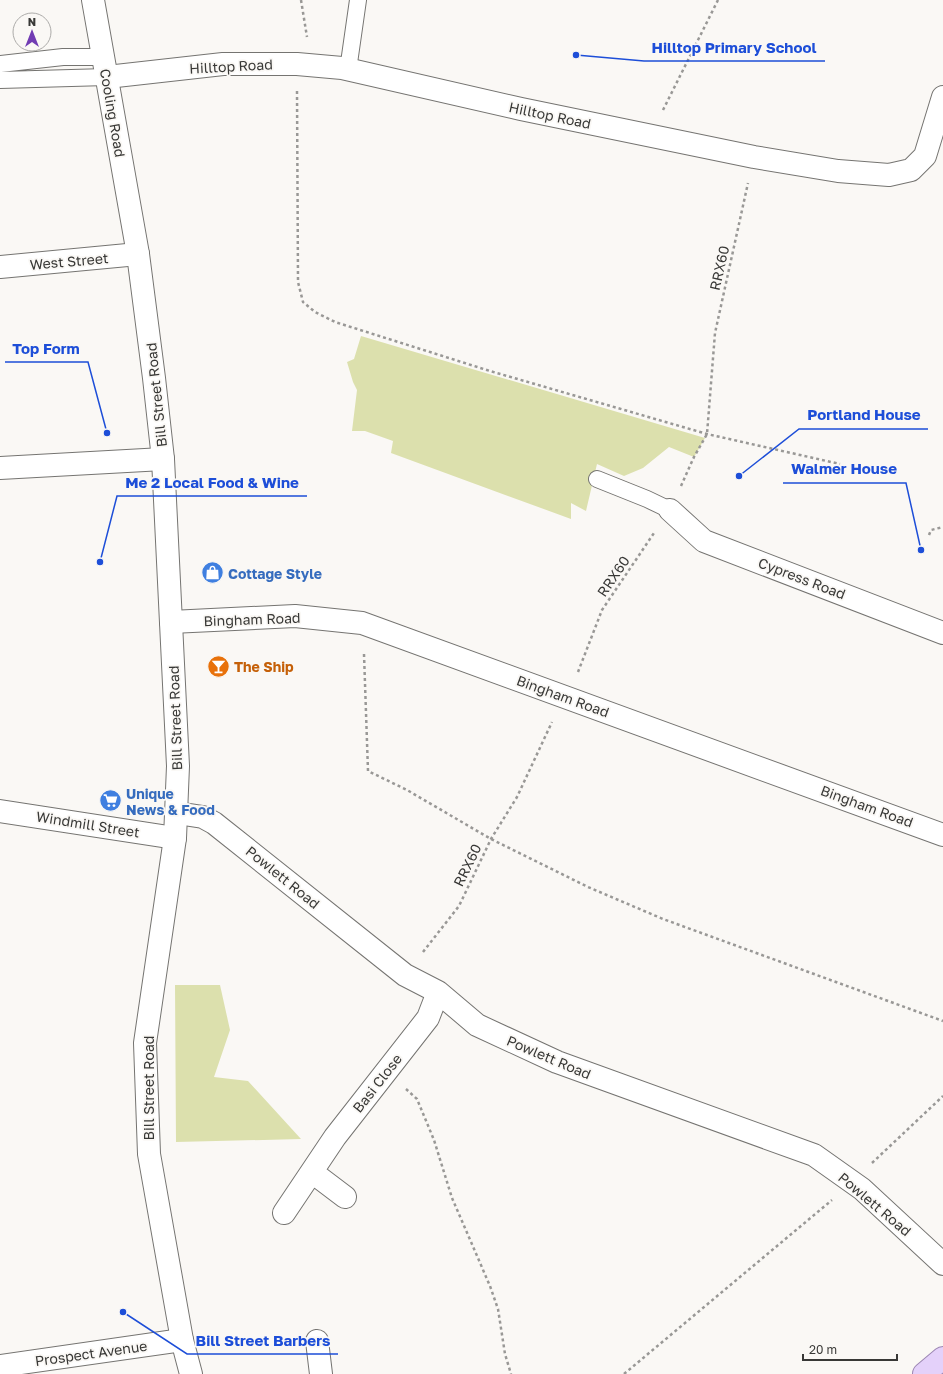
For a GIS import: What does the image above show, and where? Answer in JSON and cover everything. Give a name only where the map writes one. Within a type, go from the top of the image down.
[{"type":"main road","points":[[924,1374],[943,1358]]},
{"type":"street","name":"Cooling Road","points":[[93,0],[133,226]]},
{"type":"street","name":"Hilltop Road","points":[[105,67],[223,64],[304,65],[348,70],[521,109],[754,157],[838,171],[889,175],[911,170],[925,156],[943,97]]},
{"type":"street","name":"Bill Street Road","points":[[133,226],[144,291],[163,459],[178,766],[175,838],[145,1044],[149,1154],[182,1340],[192,1374]]},
{"type":"street","name":"West Street","points":[[0,267],[138,254]]},
{"type":"street","points":[[0,468],[163,459]]},
{"type":"street","name":"Cypress Road","points":[[670,510],[704,540],[943,633]]},
{"type":"street","name":"Bingham Road","points":[[171,622],[295,616],[362,623],[943,835]]},
{"type":"street","name":"Windmill Street","points":[[0,810],[175,838]]},
{"type":"street","name":"Powlett Road","points":[[177,813],[203,817],[214,823],[405,975],[438,992],[477,1025],[557,1062],[814,1156],[862,1189],[943,1264]]},
{"type":"street","name":"Basi Close","points":[[284,1212],[335,1137],[428,1018],[438,992]]},
{"type":"street","points":[[312,1172],[345,1197]]},
{"type":"street","name":"Prospect Avenue","points":[[0,1366],[182,1340]]},
{"type":"street","points":[[317,1341],[322,1374]]},
{"type":"lane","points":[[348,70],[358,0]]},
{"type":"lane","points":[[0,64],[63,57],[105,67]]},
{"type":"lane","points":[[0,80],[105,67]]},
{"type":"lane","points":[[597,479],[648,499],[670,510]]},
{"type":"path","points":[[301,0],[304,65],[298,282],[303,302],[315,312],[335,322],[490,372],[707,434],[840,464]]},
{"type":"path","points":[[651,135],[718,0]]},
{"type":"path","name":"RRX60","points":[[405,975],[459,906],[491,839],[517,797],[553,720],[568,698],[602,610],[670,510],[694,457],[707,434],[715,333],[754,157]]},
{"type":"path","points":[[929,535],[931,530],[943,527]]},
{"type":"path","points":[[362,623],[368,771],[407,790],[491,839],[588,887],[662,919],[943,1021]]},
{"type":"path","points":[[387,1071],[417,1100],[434,1140],[452,1198],[490,1286],[498,1309],[505,1354],[511,1374]]},
{"type":"path","points":[[624,1374],[852,1183],[943,1096]]},
{"type":"green space","points":[[361,336],[705,438],[694,457],[669,447],[643,468],[624,476],[597,464],[586,511],[571,503],[571,519],[391,453],[393,441],[365,431],[352,431],[357,390],[347,362],[354,359]]},
{"type":"green space","points":[[175,985],[220,985],[230,1030],[214,1077],[248,1081],[301,1139],[176,1142]]},
{"type":"place","name":"Hilltop Primary School","points":[[576,55]]},
{"type":"place","name":"Top Form","points":[[107,433]]},
{"type":"place","name":"Portland House","points":[[739,476]]},
{"type":"place","name":"Walmer House","points":[[921,550]]},
{"type":"place","name":"Me 2 Local Food & Wine","points":[[100,562]]},
{"type":"place","name":"Cottage Style","points":[[213,573]]},
{"type":"place","name":"The Ship","points":[[219,666]]},
{"type":"place","name":"Unique News & Food","points":[[111,801]]},
{"type":"place","name":"Bill Street Barbers","points":[[123,1312]]}]
